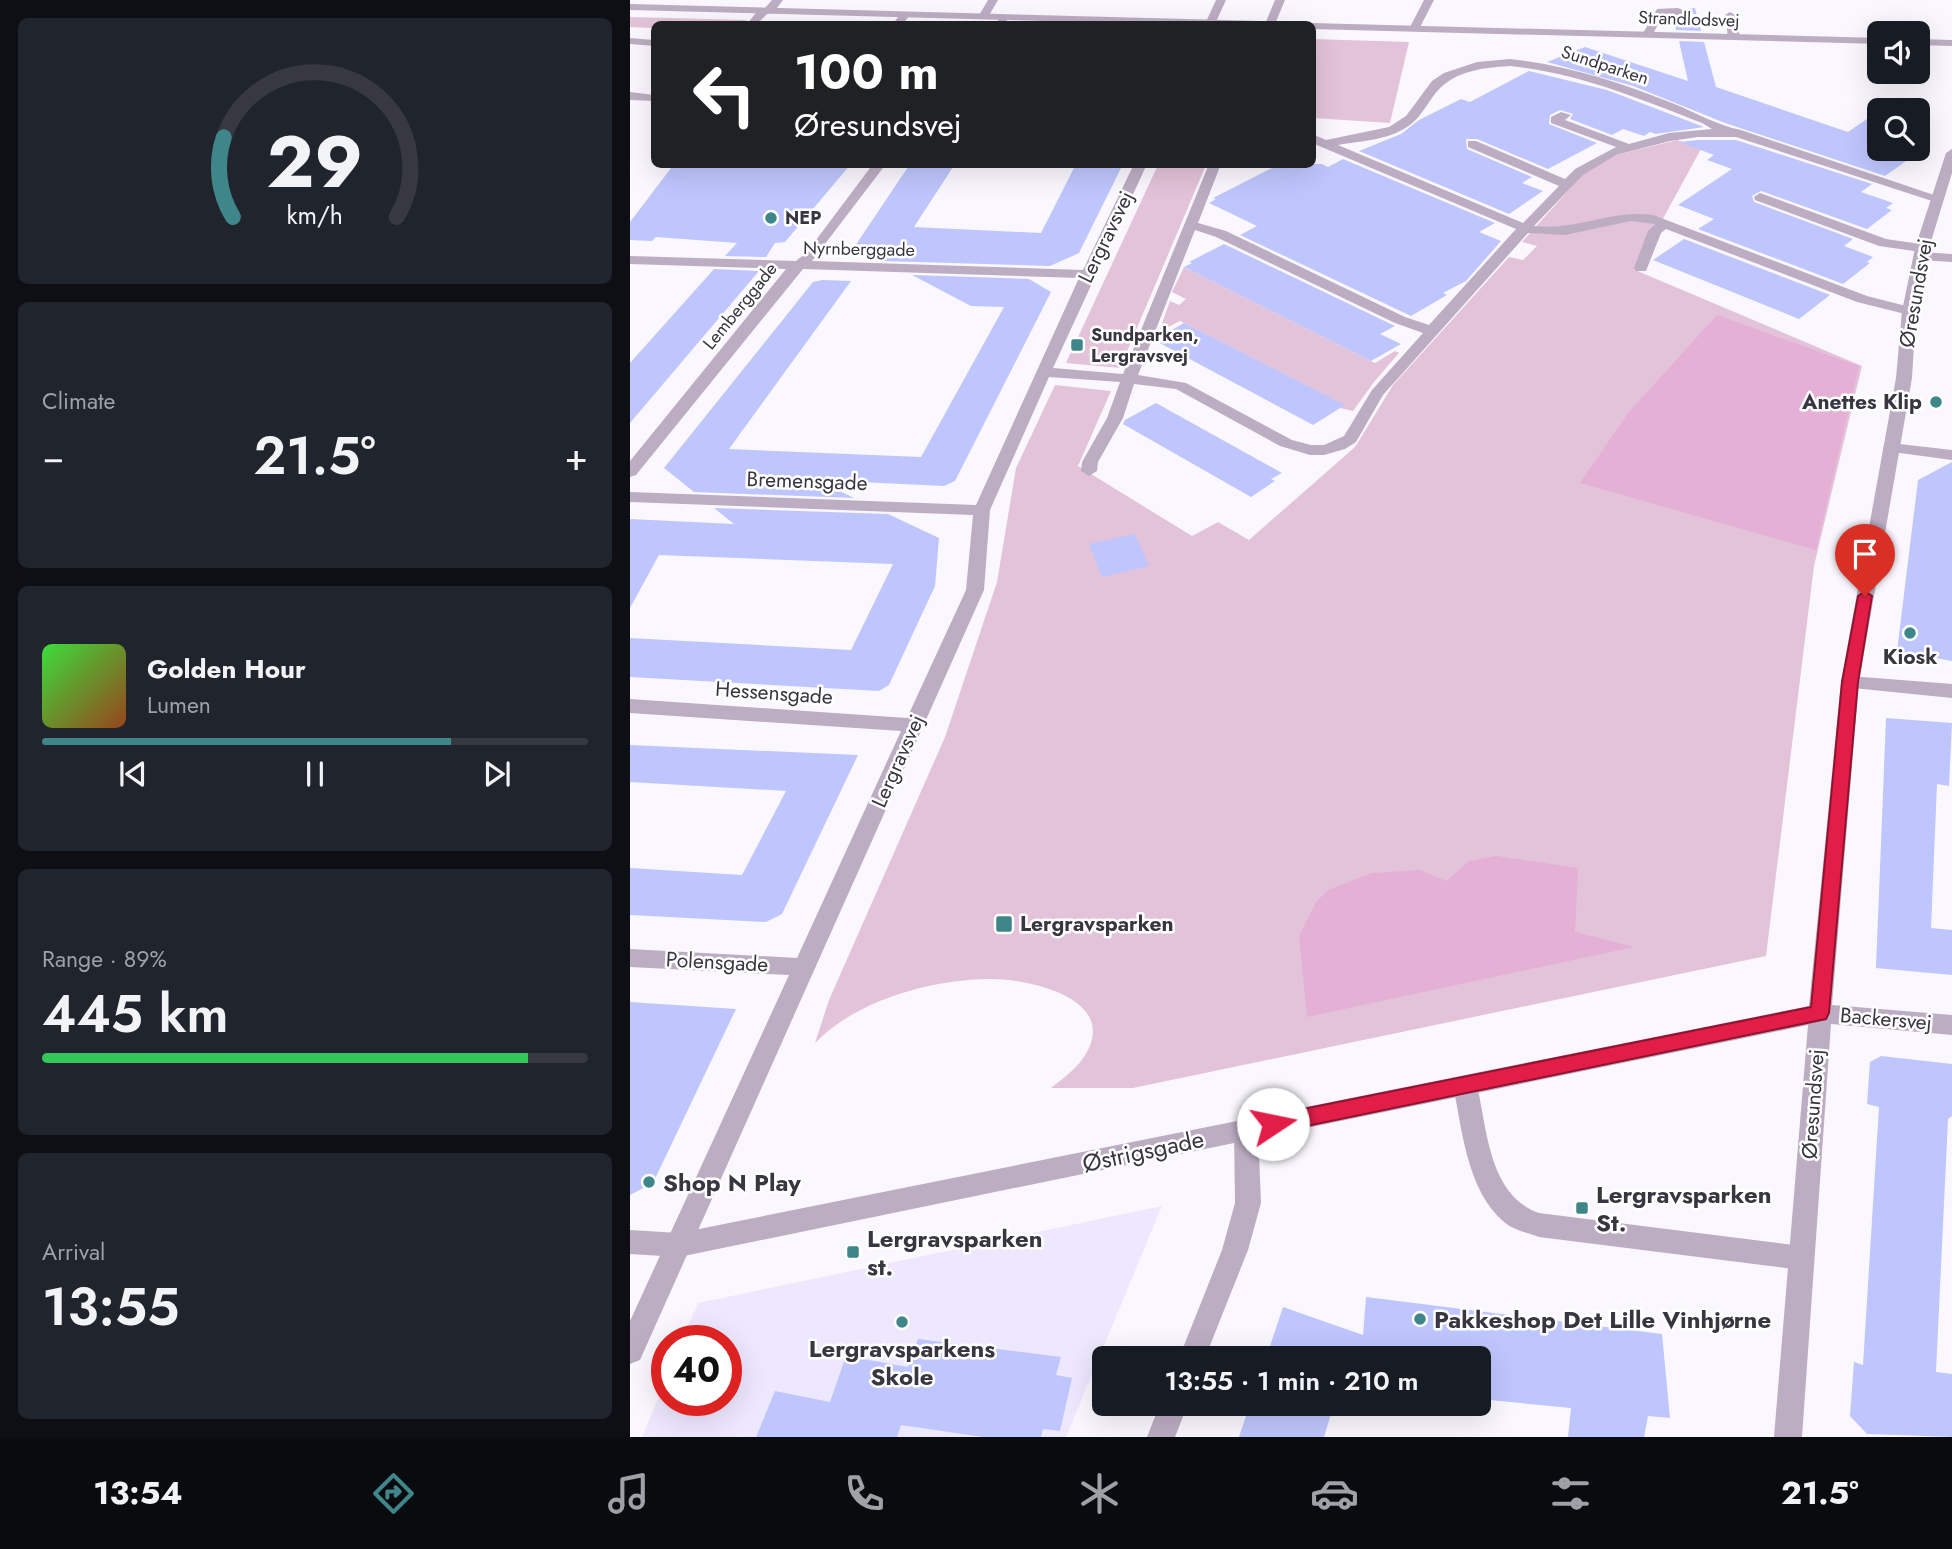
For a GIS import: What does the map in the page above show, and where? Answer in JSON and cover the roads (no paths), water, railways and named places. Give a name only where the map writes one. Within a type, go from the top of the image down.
[{"type":"street","points":[[755,21],[778,0]]},
{"type":"street","points":[[983,17],[993,0]]},
{"type":"street","points":[[1212,21],[1222,0]]},
{"type":"street","points":[[1271,21],[1280,0]]},
{"type":"street","points":[[1414,29],[1429,0]]},
{"type":"street","points":[[630,8],[766,11],[902,20],[983,17],[1002,21]]},
{"type":"street","points":[[1647,35],[1661,11],[1687,14]]},
{"type":"street","points":[[1730,15],[1734,37]]},
{"type":"street","name":"Strandlodsvej","points":[[1316,26],[1867,41]]},
{"type":"street","points":[[630,41],[651,43]]},
{"type":"street","points":[[1930,42],[1952,43]]},
{"type":"street","name":"Sundparken","points":[[1328,143],[1388,131],[1408,121],[1446,76],[1475,68],[1516,63],[1540,64],[1572,72],[1706,120],[1723,131]]},
{"type":"street","points":[[630,96],[651,97]]},
{"type":"street","points":[[1565,114],[1555,120],[1626,147]]},
{"type":"street","name":"Sundparken","points":[[1044,372],[1160,381],[1181,386],[1286,443],[1310,450],[1324,450],[1339,446],[1350,439],[1377,393],[1566,184],[1590,163],[1626,147],[1669,136],[1723,131],[1765,141],[1937,198]]},
{"type":"street","name":"Sundparken","points":[[1316,139],[1524,228],[1551,232],[1578,230],[1623,216],[1638,216],[1665,223],[1862,299],[1909,311]]},
{"type":"street","points":[[1472,144],[1566,184]]},
{"type":"street","name":"Øresundsvej","points":[[1788,1437],[1820,1013],[1850,682],[1904,378],[1909,311],[1922,252],[1952,153]]},
{"type":"street","name":"Lemberggade","points":[[630,472],[796,267],[812,255],[877,168]]},
{"type":"street","name":"Lergravsvej","points":[[630,1351],[975,590],[982,510],[1088,274],[1139,168]]},
{"type":"street","points":[[1089,471],[1090,462],[1115,418],[1213,168]]},
{"type":"street","points":[[1760,197],[1885,243],[1952,258]]},
{"type":"street","points":[[1641,268],[1655,232],[1665,223]]},
{"type":"street","points":[[1191,225],[1221,234],[1400,320],[1431,331]]},
{"type":"street","name":"Nyrnberggade","points":[[632,262],[1088,274]]},
{"type":"street","points":[[1891,448],[1952,455]]},
{"type":"street","name":"Bremensgade","points":[[630,497],[982,510]]},
{"type":"street","points":[[1850,682],[1952,691]]},
{"type":"street","name":"Hessensgade","points":[[630,706],[915,725]]},
{"type":"street","name":"Polensgade","points":[[630,958],[804,967]]},
{"type":"street","name":"Backersvej","points":[[1820,1013],[1952,1025]]},
{"type":"street","name":"Østrigsgade","points":[[630,1242],[679,1245],[1820,1013]]},
{"type":"street","points":[[1465,1085],[1484,1167],[1497,1194],[1513,1214],[1539,1226],[1801,1258]]},
{"type":"street","points":[[1197,1346],[1235,1250],[1248,1203],[1246,1130]]},
{"type":"street","points":[[1161,1437],[1169,1416]]},
{"type":"place","name":"NEP","points":[[771,218]]},
{"type":"place","name":"Sundparken, Lergravsvej","points":[[1077,345]]},
{"type":"place","name":"Anettes Klip","points":[[1936,402]]},
{"type":"place","name":"Kiosk","points":[[1910,633]]},
{"type":"place","name":"Lergravsparken","points":[[1004,924]]},
{"type":"place","name":"Shop N Play","points":[[649,1182]]},
{"type":"place","name":"Lergravsparken St.","points":[[1582,1208]]},
{"type":"place","name":"Lergravsparken st.","points":[[853,1252]]},
{"type":"place","name":"Pakkeshop Det Lille Vinhjørne","points":[[1420,1319]]},
{"type":"place","name":"Lergravsparkens Skole","points":[[902,1322]]}]
